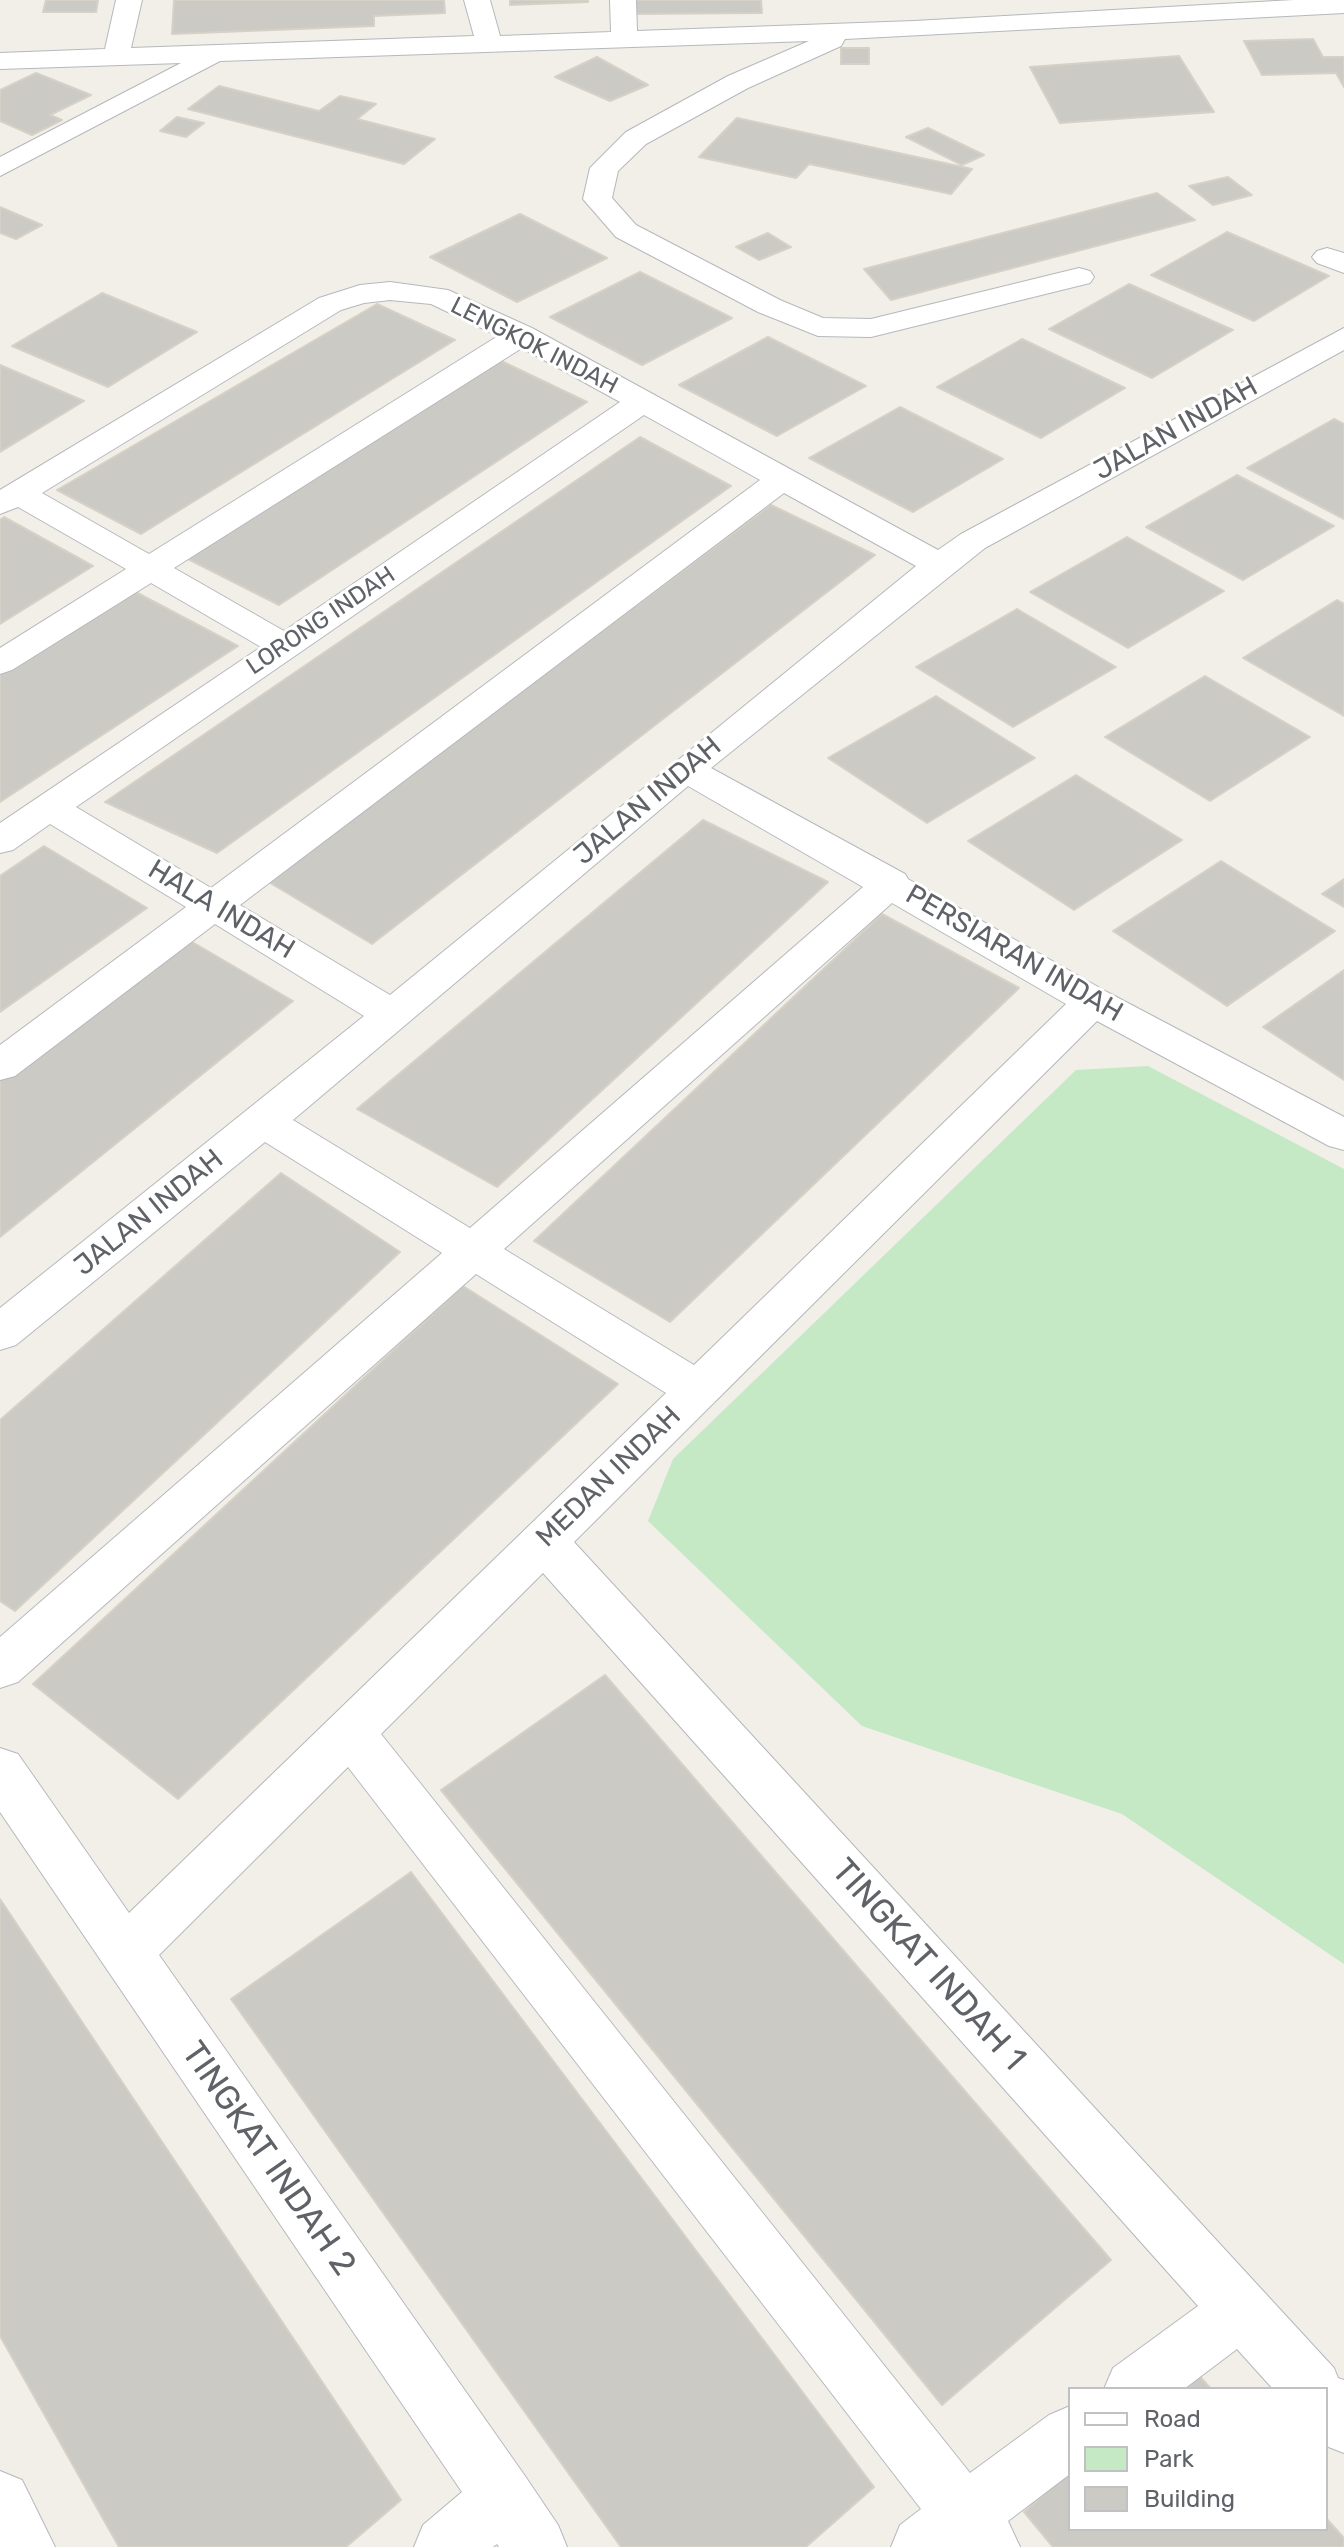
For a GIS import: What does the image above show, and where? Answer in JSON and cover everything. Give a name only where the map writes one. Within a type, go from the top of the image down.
[{"type":"street","points":[[116,58],[129,0]]},
{"type":"street","points":[[477,0],[489,44]]},
{"type":"street","points":[[623,0],[624,38]]},
{"type":"street","points":[[907,0],[914,29]]},
{"type":"street","points":[[0,61],[914,29],[1158,8],[1344,5]]},
{"type":"street","points":[[852,31],[738,82],[636,138],[604,168],[597,199],[626,231],[769,306],[818,327],[871,328],[1079,277]]},
{"type":"street","points":[[0,168],[217,55]]},
{"type":"street","name":"LENGKOK INDAH","points":[[9,499],[330,304],[360,294],[390,291],[437,296],[521,335],[939,565]]},
{"type":"street","points":[[0,663],[521,335]]},
{"type":"street","name":"JALAN INDAH","points":[[0,1333],[263,1121],[686,769],[939,565],[973,541],[1344,337]]},
{"type":"street","name":"LORONG INDAH","points":[[0,841],[642,402]]},
{"type":"street","points":[[0,1066],[783,478]]},
{"type":"street","points":[[9,499],[150,567],[285,646]]},
{"type":"street","name":"PERSIARAN INDAH","points":[[686,769],[891,883],[1093,1002],[1344,1135]]},
{"type":"street","name":"HALA INDAH","points":[[49,807],[392,1014]]},
{"type":"street","points":[[0,1667],[891,883]]},
{"type":"street","name":"MEDAN INDAH","points":[[125,1953],[1093,1002]]},
{"type":"street","points":[[263,1121],[475,1249],[698,1390]]},
{"type":"street","name":"TINGKAT INDAH 1","points":[[543,1541],[1311,2387]]},
{"type":"street","points":[[350,1732],[958,2536],[1068,2438]]},
{"type":"street","name":"TINGKAT INDAH 2","points":[[0,1770],[536,2547]]},
{"type":"street","points":[[1137,2387],[1241,2310]]},
{"type":"street","points":[[1328,2405],[1344,2423]]},
{"type":"street","points":[[445,2547],[503,2498]]},
{"type":"street","points":[[0,2502],[24,2547]]},
{"type":"green space","points":[[1148,1066],[1344,1169],[1344,1964],[1122,1814],[862,1726],[648,1521],[673,1459],[1076,1070]]},
{"type":"building","points":[[46,0],[98,0],[96,12],[43,12]]},
{"type":"building","points":[[174,0],[444,0],[445,13],[374,16],[374,26],[172,34]]},
{"type":"building","points":[[510,0],[588,0],[588,2],[510,5]]},
{"type":"building","points":[[627,0],[761,0],[762,13],[627,14]]},
{"type":"building","points":[[1313,39],[1323,57],[1344,57],[1344,87],[1336,73],[1262,75],[1244,41]]},
{"type":"building","points":[[841,48],[869,48],[869,64],[841,64]]},
{"type":"building","points":[[1179,56],[1214,112],[1060,123],[1030,67]]},
{"type":"building","points":[[597,57],[648,85],[610,101],[555,77]]},
{"type":"building","points":[[36,73],[91,95],[50,115],[62,120],[32,135],[0,121],[0,90]]},
{"type":"building","points":[[219,86],[319,111],[340,96],[376,104],[357,119],[435,139],[404,164],[188,109]]},
{"type":"building","points":[[177,117],[204,123],[186,137],[160,131]]},
{"type":"building","points":[[737,118],[972,169],[951,194],[809,164],[796,178],[699,157]]},
{"type":"building","points":[[928,128],[984,155],[962,165],[906,137]]},
{"type":"building","points":[[1228,177],[1252,195],[1213,205],[1189,186]]},
{"type":"building","points":[[1157,193],[1195,220],[891,300],[864,269]]},
{"type":"building","points":[[0,207],[42,225],[16,239],[0,233]]},
{"type":"building","points":[[520,214],[607,258],[517,302],[430,257]]},
{"type":"building","points":[[1227,232],[1329,276],[1254,321],[1151,275]]},
{"type":"building","points":[[768,233],[791,247],[759,260],[736,247]]},
{"type":"building","points":[[640,272],[732,318],[642,365],[550,317]]},
{"type":"building","points":[[1129,284],[1233,330],[1152,378],[1049,329]]},
{"type":"building","points":[[102,293],[197,332],[108,387],[12,346]]},
{"type":"building","points":[[377,304],[455,340],[141,534],[57,490]]},
{"type":"building","points":[[768,337],[866,386],[777,436],[679,385]]},
{"type":"building","points":[[1022,339],[1125,388],[1041,438],[937,387]]},
{"type":"building","points":[[495,358],[587,402],[279,605],[180,555]]},
{"type":"building","points":[[0,365],[84,401],[0,452]]},
{"type":"building","points":[[900,407],[1003,459],[913,512],[809,458]]},
{"type":"building","points":[[1334,419],[1344,424],[1344,519],[1247,468]]},
{"type":"building","points":[[640,437],[731,486],[217,853],[105,802]]},
{"type":"building","points":[[1237,475],[1334,526],[1243,580],[1146,527]]},
{"type":"building","points":[[771,505],[875,555],[372,944],[267,881]]},
{"type":"building","points":[[4,517],[93,566],[0,624],[0,520]]},
{"type":"building","points":[[1127,537],[1224,591],[1128,648],[1030,592]]},
{"type":"building","points":[[128,588],[238,646],[0,802],[0,672]]},
{"type":"building","points":[[1337,600],[1344,604],[1344,716],[1243,658]]},
{"type":"building","points":[[1017,609],[1116,667],[1013,727],[916,667]]},
{"type":"building","points":[[1205,676],[1310,737],[1210,801],[1105,737]]},
{"type":"building","points":[[936,696],[1035,758],[927,823],[828,758]]},
{"type":"building","points":[[1076,775],[1182,840],[1074,910],[968,841]]},
{"type":"building","points":[[703,820],[828,882],[497,1187],[357,1109]]},
{"type":"building","points":[[44,846],[147,908],[0,1012],[0,876]]},
{"type":"building","points":[[1221,861],[1335,931],[1227,1006],[1113,931]]},
{"type":"building","points":[[1344,879],[1344,907],[1322,894]]},
{"type":"building","points":[[882,914],[1019,988],[670,1322],[534,1241]]},
{"type":"building","points":[[182,936],[293,1001],[0,1237],[0,1073]]},
{"type":"building","points":[[1344,970],[1344,1080],[1263,1027]]},
{"type":"building","points":[[281,1173],[400,1252],[15,1611],[0,1601],[0,1420]]},
{"type":"building","points":[[463,1286],[618,1384],[178,1799],[33,1684]]},
{"type":"building","points":[[605,1675],[1111,2260],[942,2405],[441,1790]]},
{"type":"building","points":[[411,1872],[874,2487],[806,2547],[621,2547],[231,1999]]},
{"type":"building","points":[[0,1899],[401,2500],[346,2547],[119,2547],[0,2336]]},
{"type":"building","points":[[1188,2363],[1209,2387],[1162,2387]]},
{"type":"building","points":[[1068,2472],[1068,2531],[1328,2531],[1328,2520],[1344,2538],[1344,2547],[1053,2547],[1024,2512]]}]
